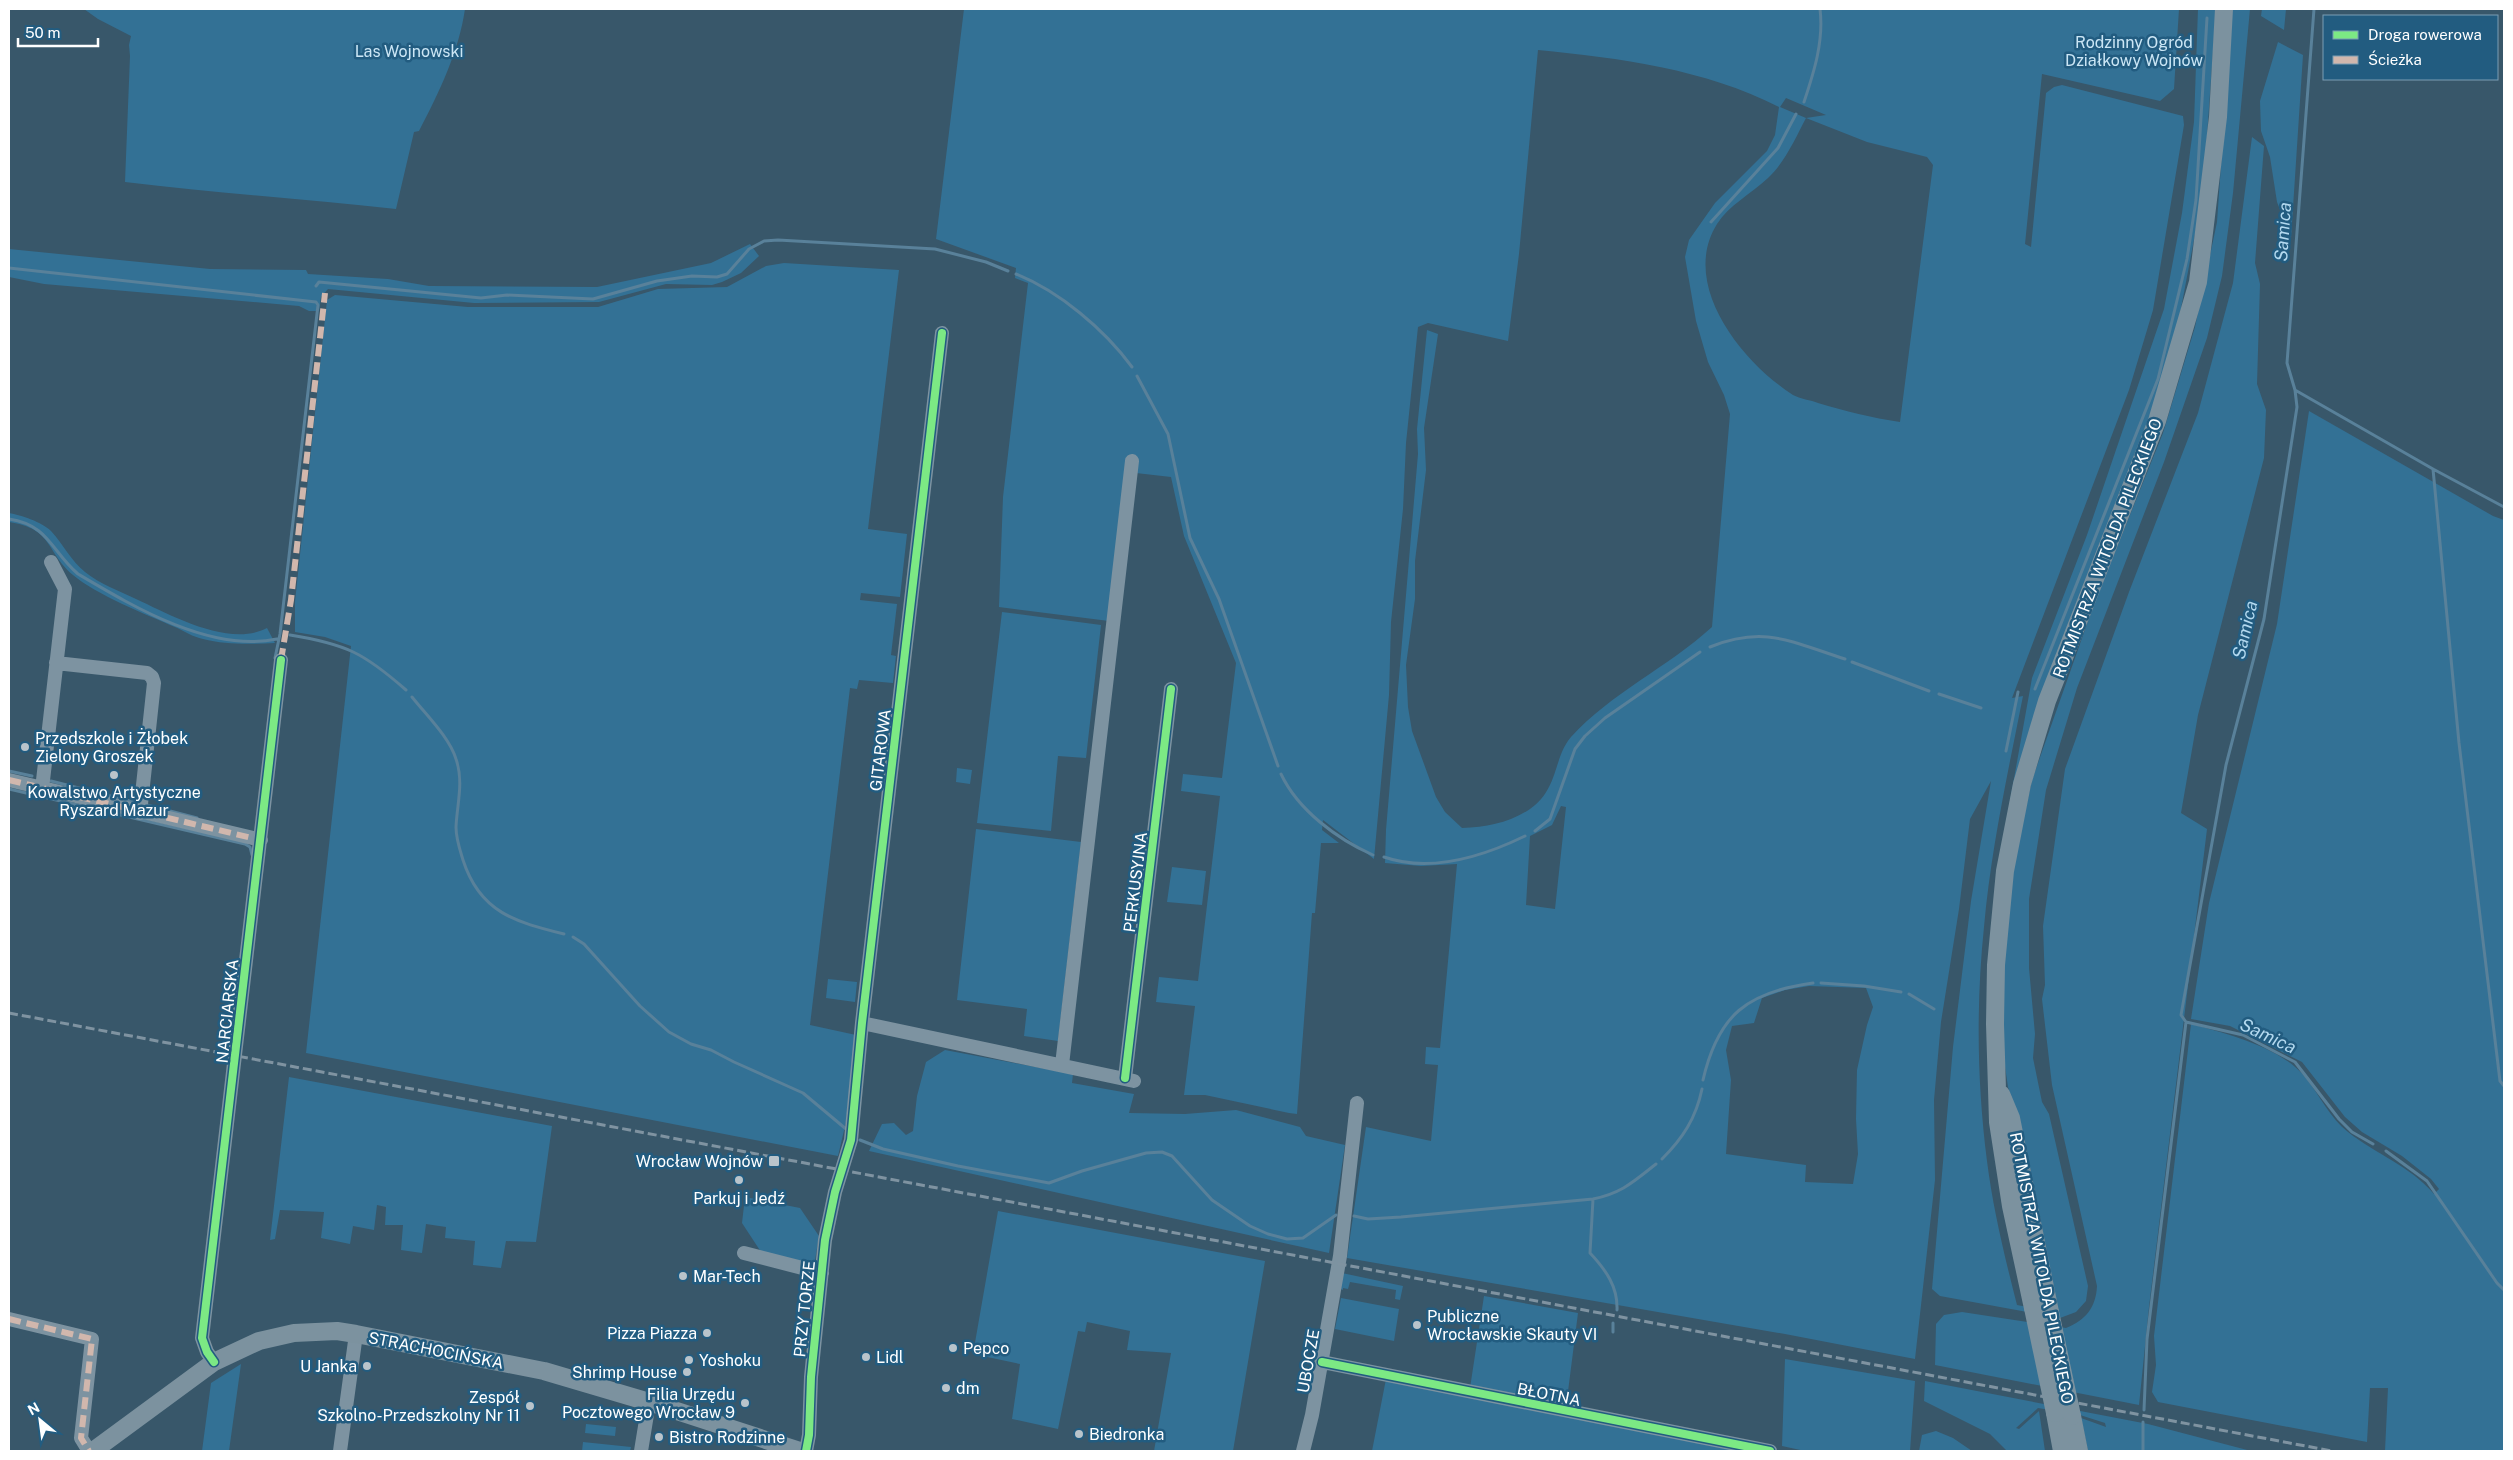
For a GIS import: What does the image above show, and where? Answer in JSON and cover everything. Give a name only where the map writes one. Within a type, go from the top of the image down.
[{"type":"main road","name":"ROTMISTRZA WITOLDA PILECKIEGO","points":[[2079,1451],[2063,1415],[2033,1308],[2011,1206],[1998,1122],[1995,1024],[1996,965],[2000,916],[2012,829],[2022,784],[2047,701],[2156,421],[2198,282],[2218,117],[2224,9]]},
{"type":"main road","name":"ROTMISTRZA WITOLDA PILECKIEGO","points":[[1998,1087],[2011,1118],[2050,1312],[2063,1415],[2062,1451]]},
{"type":"main road","name":"STRACHOCIŃSKA","points":[[93,1451],[214,1362],[259,1341],[294,1333],[337,1331],[538,1370],[649,1402],[800,1451]]},
{"type":"street","name":"GITAROWA","points":[[842,1170],[851,1140],[862,1023],[942,333]]},
{"type":"street","points":[[1062,1065],[1132,461]]},
{"type":"street","points":[[42,788],[65,589],[52,562]]},
{"type":"street","name":"NARCIARSKA","points":[[214,1362],[207,1352],[202,1338],[282,660]]},
{"type":"street","points":[[56,663],[147,673],[152,677],[154,683],[140,813]]},
{"type":"street","name":"PERKUSYJNA","points":[[862,1023],[1130,1080],[1171,689]]},
{"type":"street","points":[[9,780],[140,813],[261,840]]},
{"type":"street","name":"UBOCZE","points":[[1303,1451],[1322,1362],[1340,1254],[1357,1103]]},
{"type":"street","name":"PRZY TORZE","points":[[806,1451],[809,1435],[811,1377],[822,1273],[832,1206],[842,1170]]},
{"type":"street","points":[[744,1253],[822,1273]]},
{"type":"street","points":[[9,1319],[92,1340],[81,1438],[89,1451]]},
{"type":"street","points":[[340,1451],[356,1334]]},
{"type":"street","name":"BŁOTNA","points":[[1322,1362],[1770,1451]]},
{"type":"street","points":[[641,1451],[649,1402]]},
{"type":"green space","name":"Las Wojnowski","points":[[84,9],[465,9],[458,40],[447,72],[419,131],[414,132],[396,209],[125,182],[129,45],[131,36],[98,19]]},
{"type":"green space","name":"Rodzinny Ogród Działkowy Wojnów","points":[[964,9],[2179,9],[2174,89],[2160,101],[2042,74],[2025,244],[2031,247],[2046,93],[2054,87],[2062,85],[2183,116],[2184,125],[2153,310],[2129,390],[2012,698],[2023,696],[1995,840],[1987,898],[1981,956],[1979,1044],[1981,1102],[1987,1161],[1996,1215],[2017,1305],[2059,1313],[2025,1143],[2008,1087],[2001,1039],[2002,973],[2014,861],[2032,780],[2094,604],[2163,433],[2195,327],[2217,222],[2232,9],[2250,9],[2233,193],[2222,276],[2207,338],[2164,462],[2077,688],[2046,790],[2029,899],[2029,968],[2035,1034],[2033,1058],[2042,1102],[2049,1114],[2088,1286],[2086,1301],[2076,1312],[2060,1318],[1940,1296],[1932,1289],[1953,1047],[1971,901],[1991,781],[1970,819],[1959,909],[1941,1022],[1934,1100],[1935,1180],[1915,1359],[1785,1334],[1347,1258],[1366,1127],[1431,1141],[1438,1065],[1425,1064],[1426,1047],[1440,1048],[1457,864],[1421,866],[1385,863],[1386,830],[1418,454],[1417,429],[1427,330],[1438,334],[1424,428],[1426,470],[1415,561],[1415,599],[1406,665],[1408,707],[1412,731],[1436,797],[1445,812],[1462,828],[1506,821],[1530,809],[1539,801],[1551,783],[1565,745],[1587,721],[1712,627],[1730,414],[1724,395],[1708,362],[1696,321],[1685,257],[1689,240],[1715,203],[1767,151],[1775,135],[1779,107],[1722,83],[1692,74],[1599,57],[1538,50],[1519,254],[1508,341],[1428,323],[1418,327],[1406,443],[1403,509],[1391,622],[1389,695],[1374,859],[1323,820],[1322,830],[1339,843],[1321,843],[1315,913],[1312,913],[1297,1114],[1205,1095],[1184,1095],[1195,1006],[1156,1002],[1159,977],[1198,981],[1220,796],[1181,791],[1183,774],[1222,778],[1236,663],[1184,536],[1171,477],[1136,473],[1109,621],[999,607],[1003,497],[1028,283],[1015,278],[1016,268],[936,239]],"holes":[[[1786,98],[1826,115],[1806,118],[1780,107]],[[1806,118],[1867,142],[1927,157],[1933,165],[1900,422],[1859,414],[1799,398],[1774,381],[1737,343],[1722,320],[1711,296],[1706,272],[1707,248],[1717,224],[1728,211],[1761,184],[1780,165]],[[1561,806],[1566,807],[1555,909],[1526,905],[1530,836],[1552,825]],[[1809,986],[1866,988],[1873,1007],[1857,1070],[1856,1119],[1858,1154],[1853,1184],[1805,1182],[1806,1165],[1726,1154],[1731,1080],[1726,1050],[1732,1026],[1754,1023],[1762,998],[1785,990]]]},
{"type":"green space","points":[[2198,9],[2216,9],[2203,192],[2179,319],[2151,418],[2010,813],[2008,812],[2032,678],[2087,535],[2164,309],[2182,213],[2194,122]]},
{"type":"green space","points":[[2262,9],[2286,9],[2284,30],[2261,16]]},
{"type":"green space","points":[[2278,42],[2303,55],[2291,238],[2277,202],[2270,157],[2261,131],[2260,101]]},
{"type":"green space","points":[[2252,137],[2264,146],[2255,263],[2260,284],[2257,384],[2266,410],[2264,458],[2198,715],[2181,813],[2207,829],[2149,1307],[2139,1405],[1935,1365],[1936,1324],[1944,1315],[1962,1312],[2066,1328],[2084,1317],[2095,1300],[2097,1286],[2052,1085],[2042,999],[2045,985],[2043,926],[2065,769],[2129,592],[2198,413],[2233,283]]},
{"type":"green space","points":[[750,244],[759,256],[741,273],[722,282],[712,285],[666,284],[599,302],[474,303],[328,289],[321,297],[319,311],[309,311],[299,306],[44,284],[9,277],[9,249],[210,269],[306,270],[308,274],[388,279],[429,286],[597,287],[711,263]]},
{"type":"green space","points":[[784,263],[899,270],[868,529],[907,534],[900,597],[861,593],[860,600],[897,604],[891,655],[896,656],[893,683],[859,680],[857,689],[850,688],[810,1025],[856,1035],[846,1122],[838,1156],[306,1053],[351,646],[325,637],[295,632],[295,602],[327,300],[335,295],[468,307],[598,307],[658,289],[727,287],[766,266]]},
{"type":"green space","points":[[2309,411],[2493,516],[2504,520],[2504,1451],[2385,1451],[2388,1388],[2370,1388],[2367,1442],[2158,1402],[2152,1392],[2156,1365],[2154,1336],[2191,1024],[2237,1037],[2283,1058],[2306,1078],[2330,1114],[2348,1132],[2414,1175],[2434,1194],[2439,1189],[2431,1179],[2402,1156],[2362,1132],[2345,1117],[2302,1062],[2230,1026],[2191,1019],[2209,903],[2277,624]]},
{"type":"green space","points":[[9,513],[31,519],[47,528],[80,568],[110,587],[183,620],[218,632],[252,633],[267,628],[275,643],[230,643],[199,638],[122,604],[73,575],[42,536],[24,525],[9,522]]},
{"type":"green space","points":[[1002,612],[1101,625],[1086,758],[1058,756],[1051,831],[977,823]]},
{"type":"green space","points":[[957,768],[972,770],[970,784],[956,782]]},
{"type":"green space","points":[[976,829],[1081,842],[1058,1041],[1024,1036],[1027,1009],[957,1000]]},
{"type":"green space","points":[[1172,867],[1206,871],[1202,905],[1167,902]]},
{"type":"green space","points":[[828,979],[857,982],[855,1002],[826,998]]},
{"type":"green space","points":[[945,1050],[1073,1074],[1072,1083],[1134,1094],[1129,1113],[1185,1114],[1236,1110],[1300,1127],[1306,1136],[1345,1145],[1329,1253],[869,1151],[882,1124],[894,1123],[906,1135],[913,1131],[917,1096],[926,1062]]},
{"type":"green space","points":[[289,1077],[552,1126],[536,1242],[506,1241],[501,1268],[473,1265],[475,1241],[445,1238],[446,1227],[426,1224],[422,1253],[401,1250],[403,1225],[385,1225],[386,1207],[377,1205],[374,1230],[353,1226],[350,1244],[321,1238],[324,1212],[280,1210],[275,1239],[270,1240]]},
{"type":"green space","points":[[745,1197],[800,1208],[819,1236],[814,1267],[763,1255],[742,1223]]},
{"type":"green space","points":[[998,1211],[1265,1261],[1233,1451],[1154,1451],[1171,1353],[1127,1350],[1130,1331],[1087,1322],[1085,1332],[1078,1331],[1058,1429],[1012,1419],[1020,1364],[973,1354]]},
{"type":"green space","points":[[1342,1273],[1403,1286],[1400,1300],[1395,1299],[1396,1290],[1350,1282],[1348,1289],[1343,1288],[1343,1290],[1341,1289]]},
{"type":"green space","points":[[1484,1296],[1578,1313],[1566,1407],[1470,1388]]},
{"type":"green space","points":[[1341,1298],[1399,1309],[1394,1341],[1335,1329]]},
{"type":"green space","points":[[1785,1359],[1915,1381],[1910,1451],[1805,1451],[1782,1446]]},
{"type":"green space","points":[[241,1364],[229,1451],[202,1451],[211,1383]]},
{"type":"green space","points":[[1386,1379],[1745,1451],[1372,1451]]},
{"type":"green space","points":[[1925,1381],[2148,1424],[2251,1451],[2088,1451],[2081,1418],[2106,1427],[2105,1423],[2080,1415],[2038,1408],[2016,1428],[2019,1429],[2039,1411],[2045,1451],[2007,1451],[1990,1434],[1924,1401]]},
{"type":"green space","points":[[586,1424],[616,1427],[615,1436],[585,1433]]},
{"type":"green space","points":[[1936,1431],[1953,1438],[1972,1451],[1919,1451],[1922,1435]]},
{"type":"green space","points":[[583,1442],[631,1447],[630,1451],[582,1451]]},
{"type":"waterway","points":[[1804,102],[1815,68],[1819,45],[1821,33],[1820,9]]},
{"type":"waterway","name":"Samica","points":[[2314,9],[2287,363],[2295,390],[2297,407],[2264,619],[2226,765],[2181,1015],[2186,1022],[2243,1035],[2295,1062],[2339,1119],[2352,1132],[2373,1144]]},
{"type":"waterway","points":[[2035,689],[2158,379],[2187,259],[2196,200],[2207,18]]},
{"type":"waterway","points":[[1711,222],[1778,148],[1796,114]]},
{"type":"waterway","points":[[316,286],[319,282],[481,298],[507,295],[593,299],[657,281],[692,276],[717,277],[727,274],[749,249],[764,241],[778,240],[935,249],[986,262],[1008,271]]},
{"type":"waterway","points":[[9,268],[316,302],[318,305],[280,634],[275,658]]},
{"type":"waterway","points":[[1016,274],[1049,291],[1080,313],[1108,339],[1132,367]]},
{"type":"waterway","points":[[1137,376],[1168,434],[1190,538],[1219,599],[1278,766]]},
{"type":"waterway","points":[[2295,390],[2433,469],[2504,507]]},
{"type":"waterway","points":[[2433,469],[2459,743],[2500,1081],[2504,1086]]},
{"type":"waterway","points":[[9,519],[22,522],[41,533],[78,574],[148,613],[200,633],[226,639],[252,642],[277,639]]},
{"type":"waterway","points":[[290,635],[326,642],[353,652],[378,667],[406,690]]},
{"type":"waterway","points":[[1710,647],[1747,637],[1778,638],[1845,659]]},
{"type":"waterway","points":[[1535,831],[1550,819],[1575,749],[1585,736],[1605,718],[1700,652]]},
{"type":"waterway","points":[[1852,662],[1929,691]]},
{"type":"waterway","points":[[2006,751],[2018,692]]},
{"type":"waterway","points":[[1939,694],[1981,708]]},
{"type":"waterway","points":[[412,697],[443,735],[456,759],[460,776],[457,836],[470,878],[490,904],[502,912],[530,925],[564,934]]},
{"type":"waterway","points":[[9,771],[32,776]]},
{"type":"waterway","points":[[1281,774],[1297,800],[1320,822],[1346,841],[1373,855]]},
{"type":"waterway","points":[[51,781],[134,802]]},
{"type":"waterway","points":[[9,789],[245,844],[250,847],[252,855]]},
{"type":"waterway","points":[[147,805],[197,818]]},
{"type":"waterway","points":[[1384,857],[1402,862],[1438,863],[1474,856],[1525,836]]},
{"type":"waterway","points":[[573,937],[584,944],[640,1006],[669,1032],[691,1044],[711,1050],[803,1093],[846,1129]]},
{"type":"waterway","points":[[1703,1080],[1717,1039],[1727,1023],[1739,1010],[1770,993],[1813,983]]},
{"type":"waterway","points":[[1821,983],[1864,986],[1901,992]]},
{"type":"waterway","points":[[1909,994],[1934,1009]]},
{"type":"waterway","points":[[2144,1410],[2147,1339],[2186,1022]]},
{"type":"waterway","points":[[1662,1159],[1688,1127],[1702,1089]]},
{"type":"waterway","points":[[860,1140],[883,1149],[958,1166],[1049,1183],[1082,1171],[1146,1153],[1162,1152],[1172,1156],[1212,1200],[1250,1226],[1268,1234],[1287,1239],[1303,1238],[1336,1215]]},
{"type":"waterway","name":"Samica","points":[[2386,1151],[2427,1181],[2497,1283],[2504,1290]]},
{"type":"waterway","points":[[1354,1216],[1368,1219],[1401,1217],[1593,1199],[1620,1190],[1656,1164]]},
{"type":"waterway","points":[[1593,1199],[1590,1253],[1610,1279],[1617,1302],[1617,1310]]},
{"type":"waterway","points":[[1613,1323],[1613,1332]]},
{"type":"waterway","points":[[2143,1422],[2143,1451]]},
{"type":"railway","points":[[9,1013],[2332,1451]]},
{"type":"marked path","points":[[281,660],[291,600],[325,293]]},
{"type":"marked path","points":[[9,780],[252,838]]},
{"type":"marked path","points":[[9,1319],[92,1339],[81,1438],[89,1451]]},
{"type":"cycle path","points":[[806,1451],[809,1435],[811,1377],[825,1240],[835,1192],[851,1140],[862,1023],[942,333]]},
{"type":"cycle path","points":[[214,1362],[207,1352],[202,1338],[281,660]]},
{"type":"cycle path","points":[[1125,1078],[1171,689]]},
{"type":"cycle path","points":[[1322,1362],[1770,1451]]},
{"type":"place","name":"Przedszkole i Żłobek Zielony Groszek","points":[[25,747]]},
{"type":"place","name":"Kowalstwo Artystyczne Ryszard Mazur","points":[[114,775]]},
{"type":"place","name":"Wrocław Wojnów","points":[[774,1161]]},
{"type":"place","name":"Parkuj i Jedź","points":[[739,1180]]},
{"type":"place","name":"Mar-Tech","points":[[683,1276]]},
{"type":"place","name":"Publiczne Wrocławskie Skauty VI","points":[[1417,1325]]},
{"type":"place","name":"Pizza Piazza","points":[[707,1333]]},
{"type":"place","name":"Pepco","points":[[953,1348]]},
{"type":"place","name":"Lidl","points":[[866,1357]]},
{"type":"place","name":"Yoshoku","points":[[689,1360]]},
{"type":"place","name":"U Janka","points":[[367,1366]]},
{"type":"place","name":"Shrimp House","points":[[687,1372]]},
{"type":"place","name":"dm","points":[[946,1388]]},
{"type":"place","name":"Filia Urzędu Pocztowego Wrocław 9","points":[[745,1403]]},
{"type":"place","name":"Zespół Szkolno-Przedszkolny Nr 11","points":[[530,1406]]},
{"type":"place","name":"Biedronka","points":[[1079,1434]]},
{"type":"place","name":"Bistro Rodzinne","points":[[659,1437]]}]
